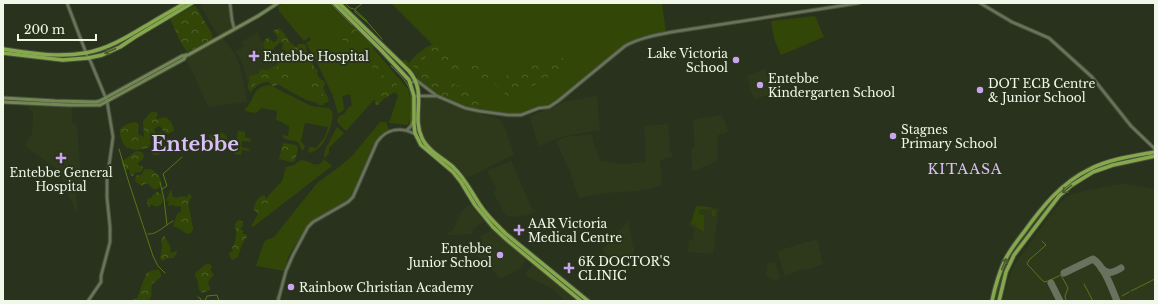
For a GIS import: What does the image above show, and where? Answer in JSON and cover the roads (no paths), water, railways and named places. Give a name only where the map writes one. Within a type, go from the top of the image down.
[{"type":"highway","points":[[3,50],[64,55],[86,53],[118,41],[185,3]]},
{"type":"highway","points":[[3,53],[63,60],[102,55],[120,47],[192,3]]},
{"type":"highway","points":[[334,3],[410,81],[414,96],[414,120],[416,135],[423,144],[453,172],[461,182],[474,205],[492,227],[581,301]]},
{"type":"highway","points":[[339,3],[415,78],[419,96],[419,130],[423,144],[457,171],[495,224],[588,301]]},
{"type":"highway","points":[[992,301],[1002,267],[1009,252],[1056,192],[1071,179],[1097,165],[1155,152]]},
{"type":"highway","points":[[999,301],[1006,272],[1014,255],[1059,196],[1072,185],[1093,172],[1114,165],[1155,156]]},
{"type":"main road","points":[[3,98],[98,105],[184,59],[186,55],[258,16],[278,3]]},
{"type":"main road","points":[[3,102],[68,103]]},
{"type":"street","points":[[67,3],[106,100],[113,137],[107,180],[110,242],[101,276],[101,282],[88,301]]},
{"type":"street","points":[[230,3],[234,28]]},
{"type":"street","points":[[410,81],[415,78],[437,96],[465,108],[508,116],[521,115],[539,108],[549,107],[625,46],[646,37],[859,3]]},
{"type":"street","points":[[980,3],[1012,22],[1049,38],[1092,77],[1130,126],[1155,149]]},
{"type":"street","points":[[414,96],[437,96]]},
{"type":"street","points":[[406,130],[411,126],[414,120]]},
{"type":"street","points":[[278,301],[286,271],[308,227],[313,222],[348,202],[352,197],[380,137],[395,130],[406,130],[416,135]]},
{"type":"waterway","points":[[330,3],[352,25]]},
{"type":"waterway","points":[[345,3],[350,8],[354,9]]},
{"type":"waterway","points":[[363,3],[355,9],[355,12],[369,24],[382,39]]},
{"type":"waterway","points":[[355,10],[367,21]]},
{"type":"waterway","points":[[353,25],[375,47]]},
{"type":"waterway","points":[[391,66],[399,73],[408,85],[412,103],[411,122]]},
{"type":"waterway","points":[[119,149],[153,256],[158,266],[165,273]]},
{"type":"waterway","points":[[162,189],[167,186],[163,174],[182,157]]},
{"type":"waterway","points":[[160,182],[164,199],[167,225]]},
{"type":"waterway","points":[[148,234],[155,233],[173,221]]},
{"type":"waterway","points":[[1042,241],[1046,245],[1029,260],[1027,264],[1044,282],[1061,275],[1068,288],[1065,296],[1066,301]]},
{"type":"waterway","points":[[1131,291],[1155,279]]},
{"type":"waterway","points":[[1084,284],[1093,301]]},
{"type":"waterway","points":[[1122,296],[1129,292]]},
{"type":"waterway","points":[[205,301],[207,296],[217,295],[219,301]]},
{"type":"waterway","points":[[277,296],[277,301]]},
{"type":"waterway","points":[[198,297],[201,301]]},
{"type":"place","name":"Entebbe Hospital","points":[[254,56]]},
{"type":"place","name":"Lake Victoria School","points":[[736,60]]},
{"type":"place","name":"Entebbe Kindergarten School","points":[[760,85]]},
{"type":"place","name":"DOT ECB Centre & Junior School","points":[[980,90]]},
{"type":"place","name":"Stagnes Primary School","points":[[893,136]]},
{"type":"place","name":"Entebbe General Hospital","points":[[61,158]]},
{"type":"place","name":"AAR Victoria Medical Centre","points":[[519,230]]},
{"type":"place","name":"Entebbe Junior School","points":[[500,255]]},
{"type":"place","name":"6K DOCTOR'S CLINIC","points":[[569,268]]},
{"type":"place","name":"Rainbow Christian Academy","points":[[291,287]]},
{"type":"district","name":"Entebbe","points":[[195,144]]},
{"type":"district","name":"KITAASA","points":[[965,169]]}]
